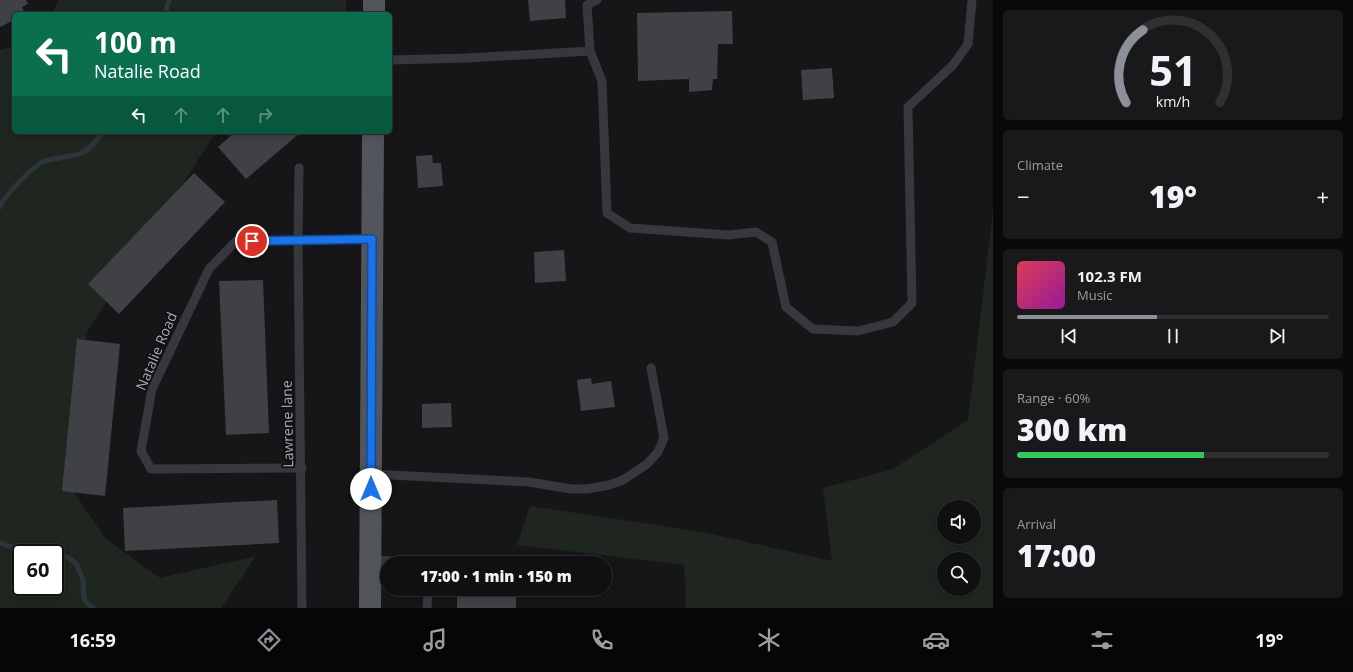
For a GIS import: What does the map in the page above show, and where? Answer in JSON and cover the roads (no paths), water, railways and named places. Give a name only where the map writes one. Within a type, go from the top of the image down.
[{"type":"main road","points":[[374,0],[374,12]]},
{"type":"main road","points":[[370,608],[373,134]]},
{"type":"lane","points":[[597,0],[587,4],[590,51],[602,80],[607,213],[630,228],[728,235],[756,232],[772,242],[786,307],[813,329],[858,331],[893,322],[912,303],[908,107],[953,64],[968,44],[972,0]]},
{"type":"lane","points":[[392,60],[467,58],[590,51]]},
{"type":"lane","name":"Lawrene lane","points":[[299,168],[298,240],[302,468],[302,608]]},
{"type":"lane","name":"Natalie Road","points":[[302,468],[150,469],[141,451],[152,389],[209,269],[236,241],[372,239]]},
{"type":"lane","points":[[371,474],[530,482],[571,489],[587,489],[609,485],[623,480],[647,464],[658,452],[664,438],[651,368]]},
{"type":"lane","points":[[370,560],[380,560]]},
{"type":"lane","points":[[427,608],[428,596]]},
{"type":"waterway","points":[[166,12],[169,0]]},
{"type":"waterway","points":[[0,207],[13,189],[34,168],[45,161],[84,152],[90,148],[101,134]]},
{"type":"waterway","points":[[0,543],[12,547]]},
{"type":"waterway","points":[[64,556],[67,557],[77,565],[83,580],[84,598],[93,608]]}]
